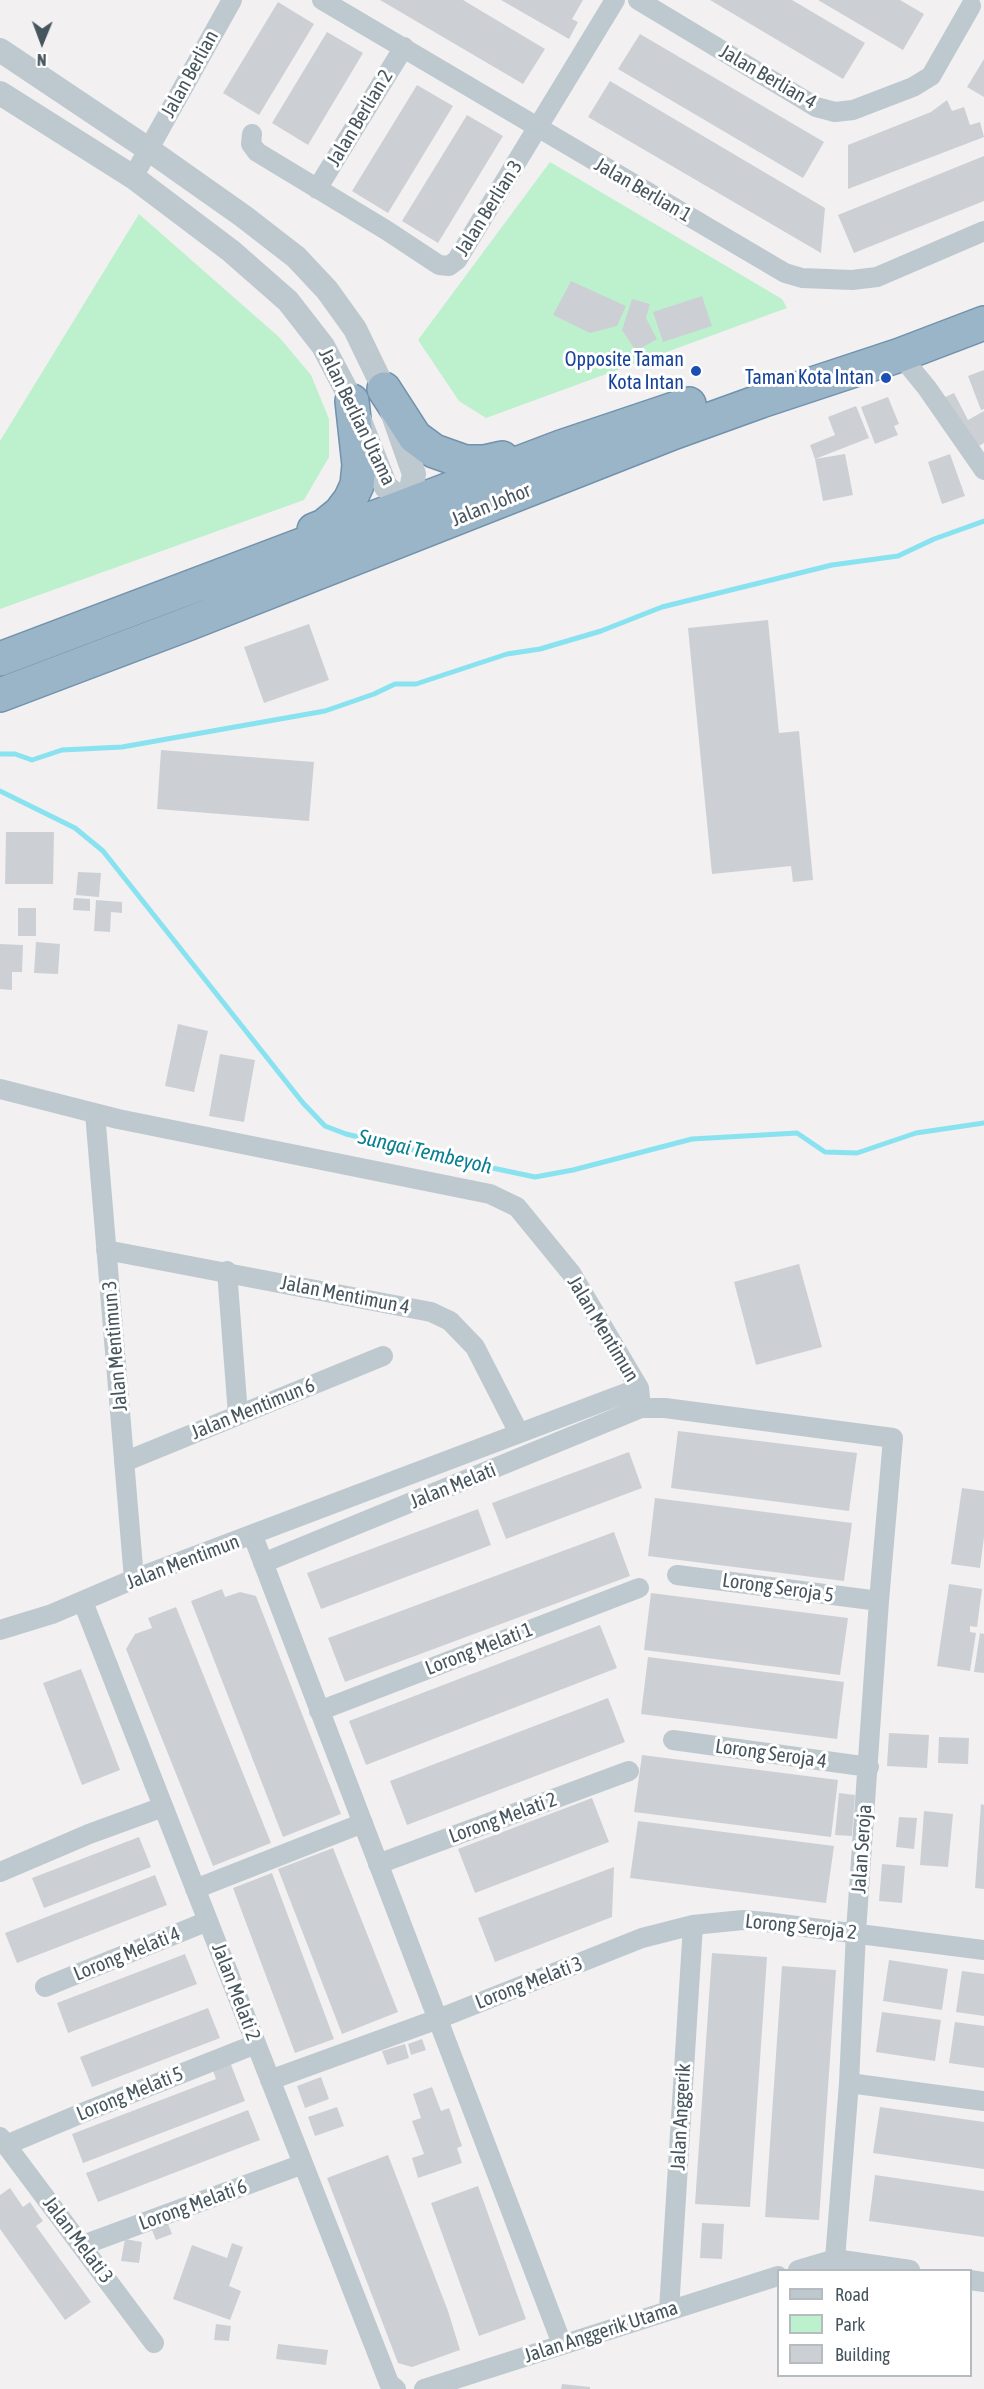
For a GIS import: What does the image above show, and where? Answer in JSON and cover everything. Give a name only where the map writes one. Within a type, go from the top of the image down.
[{"type":"highway","name":"Jalan Johor","points":[[0,659],[561,447],[984,306]]},
{"type":"highway","name":"Jalan Johor","points":[[0,694],[481,510],[685,428],[900,356],[984,323]]},
{"type":"highway","points":[[384,389],[415,437],[434,451],[455,460],[484,462],[521,452],[561,447]]},
{"type":"highway","points":[[264,561],[293,539],[333,520],[350,500],[357,485],[359,465],[352,401]]},
{"type":"highway","points":[[359,556],[402,522],[408,504],[430,511],[481,510]]},
{"type":"street","name":"Jalan Berlian","points":[[133,177],[232,0]]},
{"type":"street","name":"Jalan Berlian 1","points":[[322,0],[785,273],[802,278],[852,280],[877,276],[984,231]]},
{"type":"street","name":"Jalan Berlian 3","points":[[252,134],[251,144],[257,152],[439,265],[449,266],[457,260],[615,0]]},
{"type":"street","name":"Jalan Berlian 4","points":[[638,0],[816,107],[835,112],[853,110],[913,87],[931,76],[972,7]]},
{"type":"street","name":"Jalan Berlian 2","points":[[317,189],[404,47]]},
{"type":"street","name":"Jalan Berlian Utama","points":[[0,50],[148,148],[243,216],[296,257],[327,290],[355,329],[384,389],[414,474],[408,504],[386,487],[352,401],[323,346],[288,301],[231,251],[133,177],[0,93]]},
{"type":"street","points":[[900,356],[927,388],[984,470]]},
{"type":"street","name":"Jalan Mentimun","points":[[0,1089],[95,1113],[490,1194],[499,1198],[517,1207],[571,1273],[640,1398],[519,1433],[253,1536],[134,1579],[83,1602],[0,1630]]},
{"type":"street","name":"Jalan Mentimun 3","points":[[95,1113],[134,1579]]},
{"type":"street","name":"Jalan Mentimun 4","points":[[106,1250],[227,1271],[431,1312],[450,1321],[475,1347],[519,1433]]},
{"type":"street","points":[[227,1271],[238,1415]]},
{"type":"street","name":"Jalan Mentimun 6","points":[[124,1462],[382,1356]]},
{"type":"street","name":"Jalan Melati","points":[[263,1563],[640,1398],[665,1408],[893,1438]]},
{"type":"street","name":"Jalan Seroja","points":[[835,2259],[849,2083],[856,1932],[879,1601],[893,1438]]},
{"type":"street","points":[[253,1536],[562,2344]]},
{"type":"street","name":"Lorong Seroja 5","points":[[677,1575],[879,1601]]},
{"type":"street","name":"Lorong Melati 1","points":[[319,1710],[639,1588]]},
{"type":"street","name":"Jalan Melati 2","points":[[83,1602],[392,2386]]},
{"type":"street","name":"Lorong Seroja 4","points":[[673,1740],[869,1767]]},
{"type":"street","name":"Lorong Melati 2","points":[[378,1864],[629,1771]]},
{"type":"street","points":[[0,1872],[89,1834],[163,1807]]},
{"type":"street","points":[[195,1889],[363,1823]]},
{"type":"street","name":"Lorong Seroja 2","points":[[621,1947],[664,1931],[693,1925],[743,1920],[856,1932],[984,1950]]},
{"type":"street","name":"Lorong Melati 4","points":[[45,1987],[208,1921]]},
{"type":"street","name":"Jalan Anggerik","points":[[669,2310],[693,1925]]},
{"type":"street","name":"Lorong Melati 3","points":[[270,2080],[438,2019],[621,1947]]},
{"type":"street","name":"Lorong Melati 5","points":[[3,2141],[256,2044]]},
{"type":"street","points":[[849,2083],[984,2101]]},
{"type":"street","name":"Jalan Melati 3","points":[[3,2141],[83,2245],[154,2343]]},
{"type":"street","name":"Lorong Melati 6","points":[[83,2245],[303,2164]]},
{"type":"street","points":[[804,2269],[835,2259],[898,2269]]},
{"type":"street","name":"Jalan Anggerik Utama","points":[[424,2389],[777,2276]]},
{"type":"green space","points":[[550,162],[782,299],[787,308],[486,418],[459,401],[418,340]]},
{"type":"green space","points":[[139,214],[279,337],[311,375],[329,419],[329,457],[304,500],[0,609],[0,441]]},
{"type":"building","points":[[380,0],[463,0],[545,49],[523,84]]},
{"type":"building","points":[[501,0],[583,0],[572,19],[578,22],[569,39]]},
{"type":"building","points":[[710,0],[792,0],[865,43],[843,79]]},
{"type":"building","points":[[818,0],[900,0],[924,14],[903,50]]},
{"type":"building","points":[[278,2],[314,24],[259,115],[223,93]]},
{"type":"building","points":[[327,32],[363,53],[308,145],[272,123]]},
{"type":"building","points":[[640,34],[824,142],[803,178],[618,69]]},
{"type":"building","points":[[984,59],[984,97],[967,87]]},
{"type":"building","points":[[610,81],[825,208],[821,253],[588,117]]},
{"type":"building","points":[[417,85],[453,106],[388,213],[352,191]]},
{"type":"building","points":[[947,100],[952,111],[964,107],[970,125],[980,122],[984,137],[848,189],[848,145],[931,112]]},
{"type":"building","points":[[467,115],[503,136],[438,243],[402,221]]},
{"type":"building","points":[[984,156],[984,201],[854,253],[838,215]]},
{"type":"building","points":[[571,281],[626,306],[617,326],[590,333],[553,315]]},
{"type":"building","points":[[702,296],[712,326],[663,342],[653,312]]},
{"type":"building","points":[[632,299],[650,304],[646,318],[657,339],[636,351],[622,330]]},
{"type":"building","points":[[984,370],[984,409],[981,410],[968,376]]},
{"type":"building","points":[[954,393],[968,420],[984,411],[984,443],[972,450],[943,398]]},
{"type":"building","points":[[888,397],[899,424],[894,426],[898,435],[875,444],[861,407]]},
{"type":"building","points":[[856,406],[869,438],[815,459],[810,445],[835,435],[828,417]]},
{"type":"building","points":[[845,454],[853,495],[823,501],[815,459]]},
{"type":"building","points":[[950,454],[965,496],[942,504],[928,462]]},
{"type":"building","points":[[768,620],[779,733],[799,731],[813,880],[793,882],[791,866],[712,874],[688,628]]},
{"type":"building","points":[[309,624],[329,680],[264,703],[244,647]]},
{"type":"building","points":[[161,750],[314,762],[309,821],[157,809]]},
{"type":"building","points":[[6,832],[54,832],[53,884],[5,884]]},
{"type":"building","points":[[78,872],[101,873],[99,897],[76,895]]},
{"type":"building","points":[[74,898],[90,899],[90,911],[73,910]]},
{"type":"building","points":[[96,900],[122,902],[122,913],[111,912],[110,932],[94,931]]},
{"type":"building","points":[[18,908],[36,908],[36,936],[18,936]]},
{"type":"building","points":[[36,942],[60,944],[58,974],[34,973]]},
{"type":"building","points":[[0,944],[23,945],[22,972],[12,972],[12,990],[0,989]]},
{"type":"building","points":[[178,1024],[208,1031],[194,1092],[165,1086]]},
{"type":"building","points":[[220,1054],[255,1060],[244,1122],[209,1116]]},
{"type":"building","points":[[799,1264],[822,1347],[756,1365],[734,1282]]},
{"type":"building","points":[[678,1431],[857,1453],[849,1511],[671,1488]]},
{"type":"building","points":[[629,1452],[642,1488],[506,1539],[492,1503]]},
{"type":"building","points":[[962,1488],[984,1491],[984,1537],[980,1568],[951,1564]]},
{"type":"building","points":[[655,1498],[852,1523],[844,1581],[648,1556]]},
{"type":"building","points":[[478,1509],[491,1545],[321,1609],[307,1573]]},
{"type":"building","points":[[614,1532],[630,1576],[345,1682],[328,1638]]},
{"type":"building","points":[[949,1584],[982,1589],[977,1627],[970,1626],[970,1632],[976,1633],[970,1671],[937,1666]]},
{"type":"building","points":[[222,1589],[225,1597],[240,1592],[256,1596],[341,1814],[283,1837],[191,1601]]},
{"type":"building","points":[[651,1593],[848,1618],[840,1675],[644,1650]]},
{"type":"building","points":[[176,1607],[271,1843],[213,1866],[126,1649],[135,1634],[152,1628],[148,1618]]},
{"type":"building","points":[[600,1625],[617,1668],[366,1765],[349,1721]]},
{"type":"building","points":[[980,1633],[984,1634],[984,1673],[974,1672]]},
{"type":"building","points":[[648,1657],[844,1682],[837,1739],[641,1714]]},
{"type":"building","points":[[81,1669],[120,1770],[82,1785],[43,1683]]},
{"type":"building","points":[[608,1698],[625,1742],[407,1825],[390,1781]]},
{"type":"building","points":[[889,1733],[929,1735],[927,1768],[887,1766]]},
{"type":"building","points":[[939,1737],[969,1738],[968,1764],[938,1763]]},
{"type":"building","points":[[642,1755],[838,1780],[831,1837],[634,1812]]},
{"type":"building","points":[[839,1793],[855,1795],[852,1836],[835,1835]]},
{"type":"building","points":[[592,1798],[609,1842],[475,1893],[458,1849]]},
{"type":"building","points":[[981,1804],[984,1805],[984,1889],[975,1888]]},
{"type":"building","points":[[924,1811],[953,1814],[948,1867],[920,1865]]},
{"type":"building","points":[[899,1817],[917,1818],[914,1849],[896,1847]]},
{"type":"building","points":[[638,1821],[834,1846],[826,1903],[630,1878]]},
{"type":"building","points":[[139,1837],[151,1867],[44,1908],[32,1878]]},
{"type":"building","points":[[333,1848],[398,2012],[342,2034],[278,1869]]},
{"type":"building","points":[[882,1864],[905,1866],[902,1903],[879,1901]]},
{"type":"building","points":[[614,1867],[612,1917],[495,1962],[478,1918]]},
{"type":"building","points":[[272,1873],[334,2039],[295,2053],[233,1888]]},
{"type":"building","points":[[155,1875],[167,1905],[17,1963],[5,1933]]},
{"type":"building","points":[[712,1953],[767,1957],[750,2207],[695,2204]]},
{"type":"building","points":[[185,1954],[197,1984],[68,2033],[57,2003]]},
{"type":"building","points":[[889,1960],[948,1969],[942,2010],[883,2001]]},
{"type":"building","points":[[782,1966],[836,1970],[819,2220],[765,2217]]},
{"type":"building","points":[[962,1971],[984,1974],[984,2016],[956,2012]]},
{"type":"building","points":[[208,2008],[220,2038],[92,2087],[80,2057]]},
{"type":"building","points":[[882,2012],[941,2020],[935,2061],[876,2052]]},
{"type":"building","points":[[955,2022],[984,2026],[984,2068],[949,2063]]},
{"type":"building","points":[[422,2039],[426,2050],[411,2055],[408,2044]]},
{"type":"building","points":[[405,2044],[409,2058],[387,2065],[382,2051]]},
{"type":"building","points":[[230,2062],[245,2101],[83,2163],[72,2134],[216,2079],[212,2068]]},
{"type":"building","points":[[321,2077],[329,2099],[305,2108],[297,2086]]},
{"type":"building","points":[[432,2087],[441,2111],[449,2108],[462,2146],[457,2148],[462,2163],[418,2178],[412,2158],[424,2154],[412,2121],[421,2118],[413,2094]]},
{"type":"building","points":[[337,2107],[344,2126],[315,2136],[308,2117]]},
{"type":"building","points":[[880,2107],[984,2122],[984,2169],[873,2153]]},
{"type":"building","points":[[248,2110],[260,2140],[98,2202],[86,2173]]},
{"type":"building","points":[[388,2155],[448,2311],[460,2350],[412,2367],[398,2363],[327,2178]]},
{"type":"building","points":[[875,2175],[984,2191],[984,2237],[869,2221]]},
{"type":"building","points":[[478,2186],[526,2319],[479,2336],[431,2203]]},
{"type":"building","points":[[10,2188],[23,2207],[30,2202],[43,2221],[36,2226],[91,2302],[65,2320],[0,2229],[0,2195]]},
{"type":"building","points":[[702,2223],[724,2224],[722,2259],[700,2258]]},
{"type":"building","points":[[168,2224],[172,2234],[156,2240],[152,2230]]},
{"type":"building","points":[[125,2239],[142,2242],[139,2263],[121,2261]]},
{"type":"building","points":[[232,2243],[243,2247],[229,2286],[241,2291],[230,2320],[173,2299],[192,2245],[227,2258]]},
{"type":"building","points":[[216,2324],[231,2326],[229,2341],[214,2340]]},
{"type":"building","points":[[278,2344],[328,2350],[326,2365],[276,2359]]},
{"type":"building","points":[[562,2384],[590,2387],[590,2389],[561,2389]]},
{"type":"waterway","points":[[0,754],[15,754],[32,760],[62,750],[122,747],[325,711],[395,684],[416,684],[507,654],[540,649],[601,631],[662,607],[832,565],[898,556],[934,539],[984,521]]},
{"type":"waterway","name":"Sungai Tembeyoh","points":[[0,791],[75,828],[103,851],[303,1103],[325,1126],[346,1134],[535,1177],[573,1170],[692,1139],[797,1133],[825,1152],[857,1153],[916,1133],[984,1123]]},
{"type":"place","name":"Opposite Taman Kota Intan","points":[[696,371]]},
{"type":"place","name":"Taman Kota Intan","points":[[886,378]]}]
